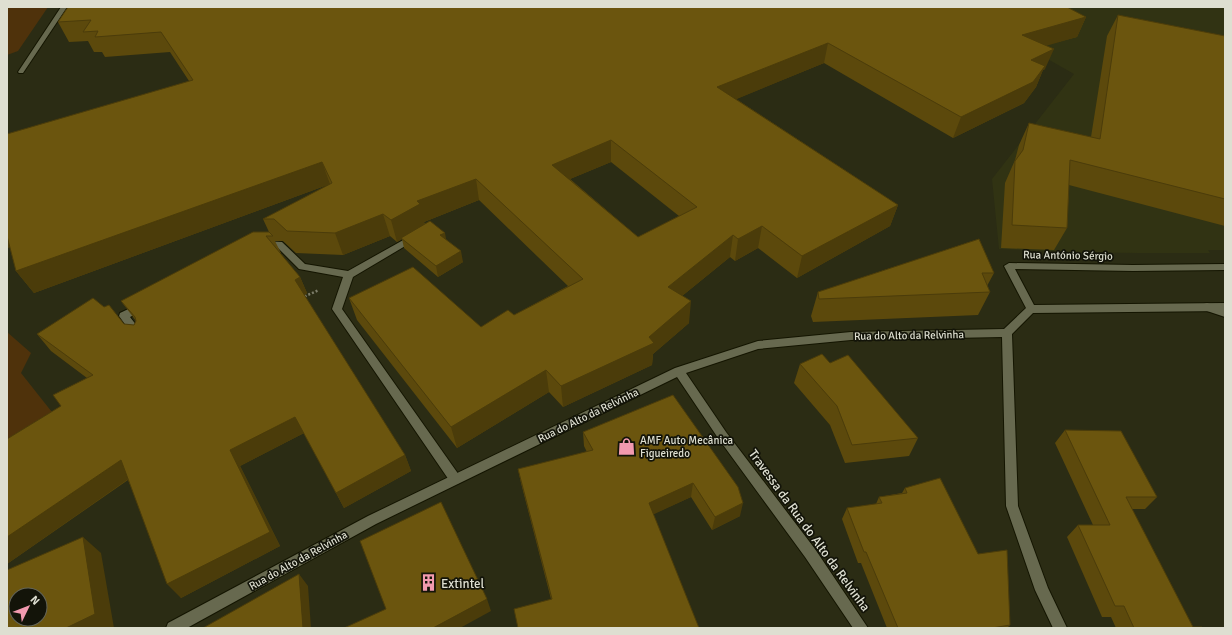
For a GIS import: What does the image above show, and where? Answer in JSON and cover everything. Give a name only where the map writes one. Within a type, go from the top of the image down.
[{"type":"street","points":[[21,72],[64,7]]},
{"type":"street","points":[[251,248],[258,244],[279,244],[302,267],[349,275],[422,233]]},
{"type":"street","name":"Rua António Sérgio","points":[[1031,309],[1009,266],[1133,268],[1225,267]]},
{"type":"street","points":[[349,275],[337,309],[455,479]]},
{"type":"street","points":[[141,337],[124,316],[151,302]]},
{"type":"street","points":[[1208,307],[1225,313]]},
{"type":"street","points":[[1060,628],[1042,590],[1012,506],[1007,333],[1031,309],[1225,307]]},
{"type":"street","name":"Rua do Alto da Relvinha","points":[[173,628],[372,520],[679,371],[758,345],[850,336],[1007,333]]},
{"type":"street","name":"Travessa da Rua do Alto da Relvinha","points":[[679,371],[722,436],[810,553],[861,628]]},
{"type":"path","points":[[300,298],[349,275]]},
{"type":"shaded area","points":[[7,7],[48,7],[18,51],[7,55]]},
{"type":"shaded area","points":[[956,7],[1225,7],[1225,250],[1208,250],[1210,253],[1137,253],[999,249],[992,179],[1074,74]]},
{"type":"shaded area","points":[[7,332],[31,353],[21,373],[59,421],[7,450]]},
{"type":"building","points":[[68,7],[1067,7],[1086,17],[1022,35],[1054,49],[1031,60],[1045,66],[1033,82],[961,117],[828,43],[717,87],[898,205],[802,256],[762,226],[738,239],[733,235],[668,287],[691,301],[649,337],[654,343],[561,386],[546,370],[451,427],[349,298],[413,267],[481,327],[508,310],[514,315],[583,279],[476,179],[417,201],[420,204],[391,220],[383,214],[335,233],[287,231],[274,219],[263,219],[332,183],[322,162],[16,271],[7,236],[7,134],[193,80],[161,32],[95,37],[98,31],[83,32],[91,20],[58,22]],"holes":[[[611,140],[697,207],[638,237],[552,165]]]},
{"type":"building","points":[[1118,15],[1225,36],[1225,199],[1070,160],[1067,228],[1012,225],[1015,161],[1023,150],[1029,123],[1100,139]]},
{"type":"building","points":[[430,221],[445,233],[440,235],[461,251],[436,266],[401,238]]},
{"type":"building","points":[[253,232],[269,232],[273,236],[266,236],[300,277],[295,280],[405,455],[336,493],[295,417],[230,450],[270,532],[167,584],[121,460],[7,537],[7,439],[61,406],[53,395],[93,375],[37,334],[93,298],[104,307],[109,305],[124,324],[134,325],[136,321],[135,317],[121,301]]},
{"type":"building","points":[[979,239],[994,273],[982,273],[990,292],[819,299],[818,292]]},
{"type":"building","points":[[822,354],[830,363],[848,355],[918,438],[852,445],[837,406],[800,364]]},
{"type":"building","points":[[673,395],[738,487],[743,503],[715,517],[693,483],[649,503],[699,628],[518,628],[514,609],[552,599],[518,469],[593,450],[583,432]]},
{"type":"building","points":[[1065,430],[1121,431],[1157,497],[1126,497],[1193,627],[1203,628],[1134,628],[1124,606],[1115,606],[1078,525],[1110,525]]},
{"type":"building","points":[[940,478],[978,554],[1007,550],[1010,625],[992,628],[898,628],[866,552],[864,552],[847,508],[882,503],[879,497],[907,493],[905,488]]},
{"type":"building","name":"Extintel","points":[[441,502],[487,599],[433,628],[344,628],[386,609],[360,541]]},
{"type":"building","points":[[83,537],[95,614],[66,628],[7,628],[7,570]]},
{"type":"building","points":[[299,574],[303,628],[203,628]]},
{"type":"place","name":"AMF Auto Mecânica Figueiredo","points":[[627,446]]},
{"type":"place","name":"Extintel","points":[[428,583]]}]
